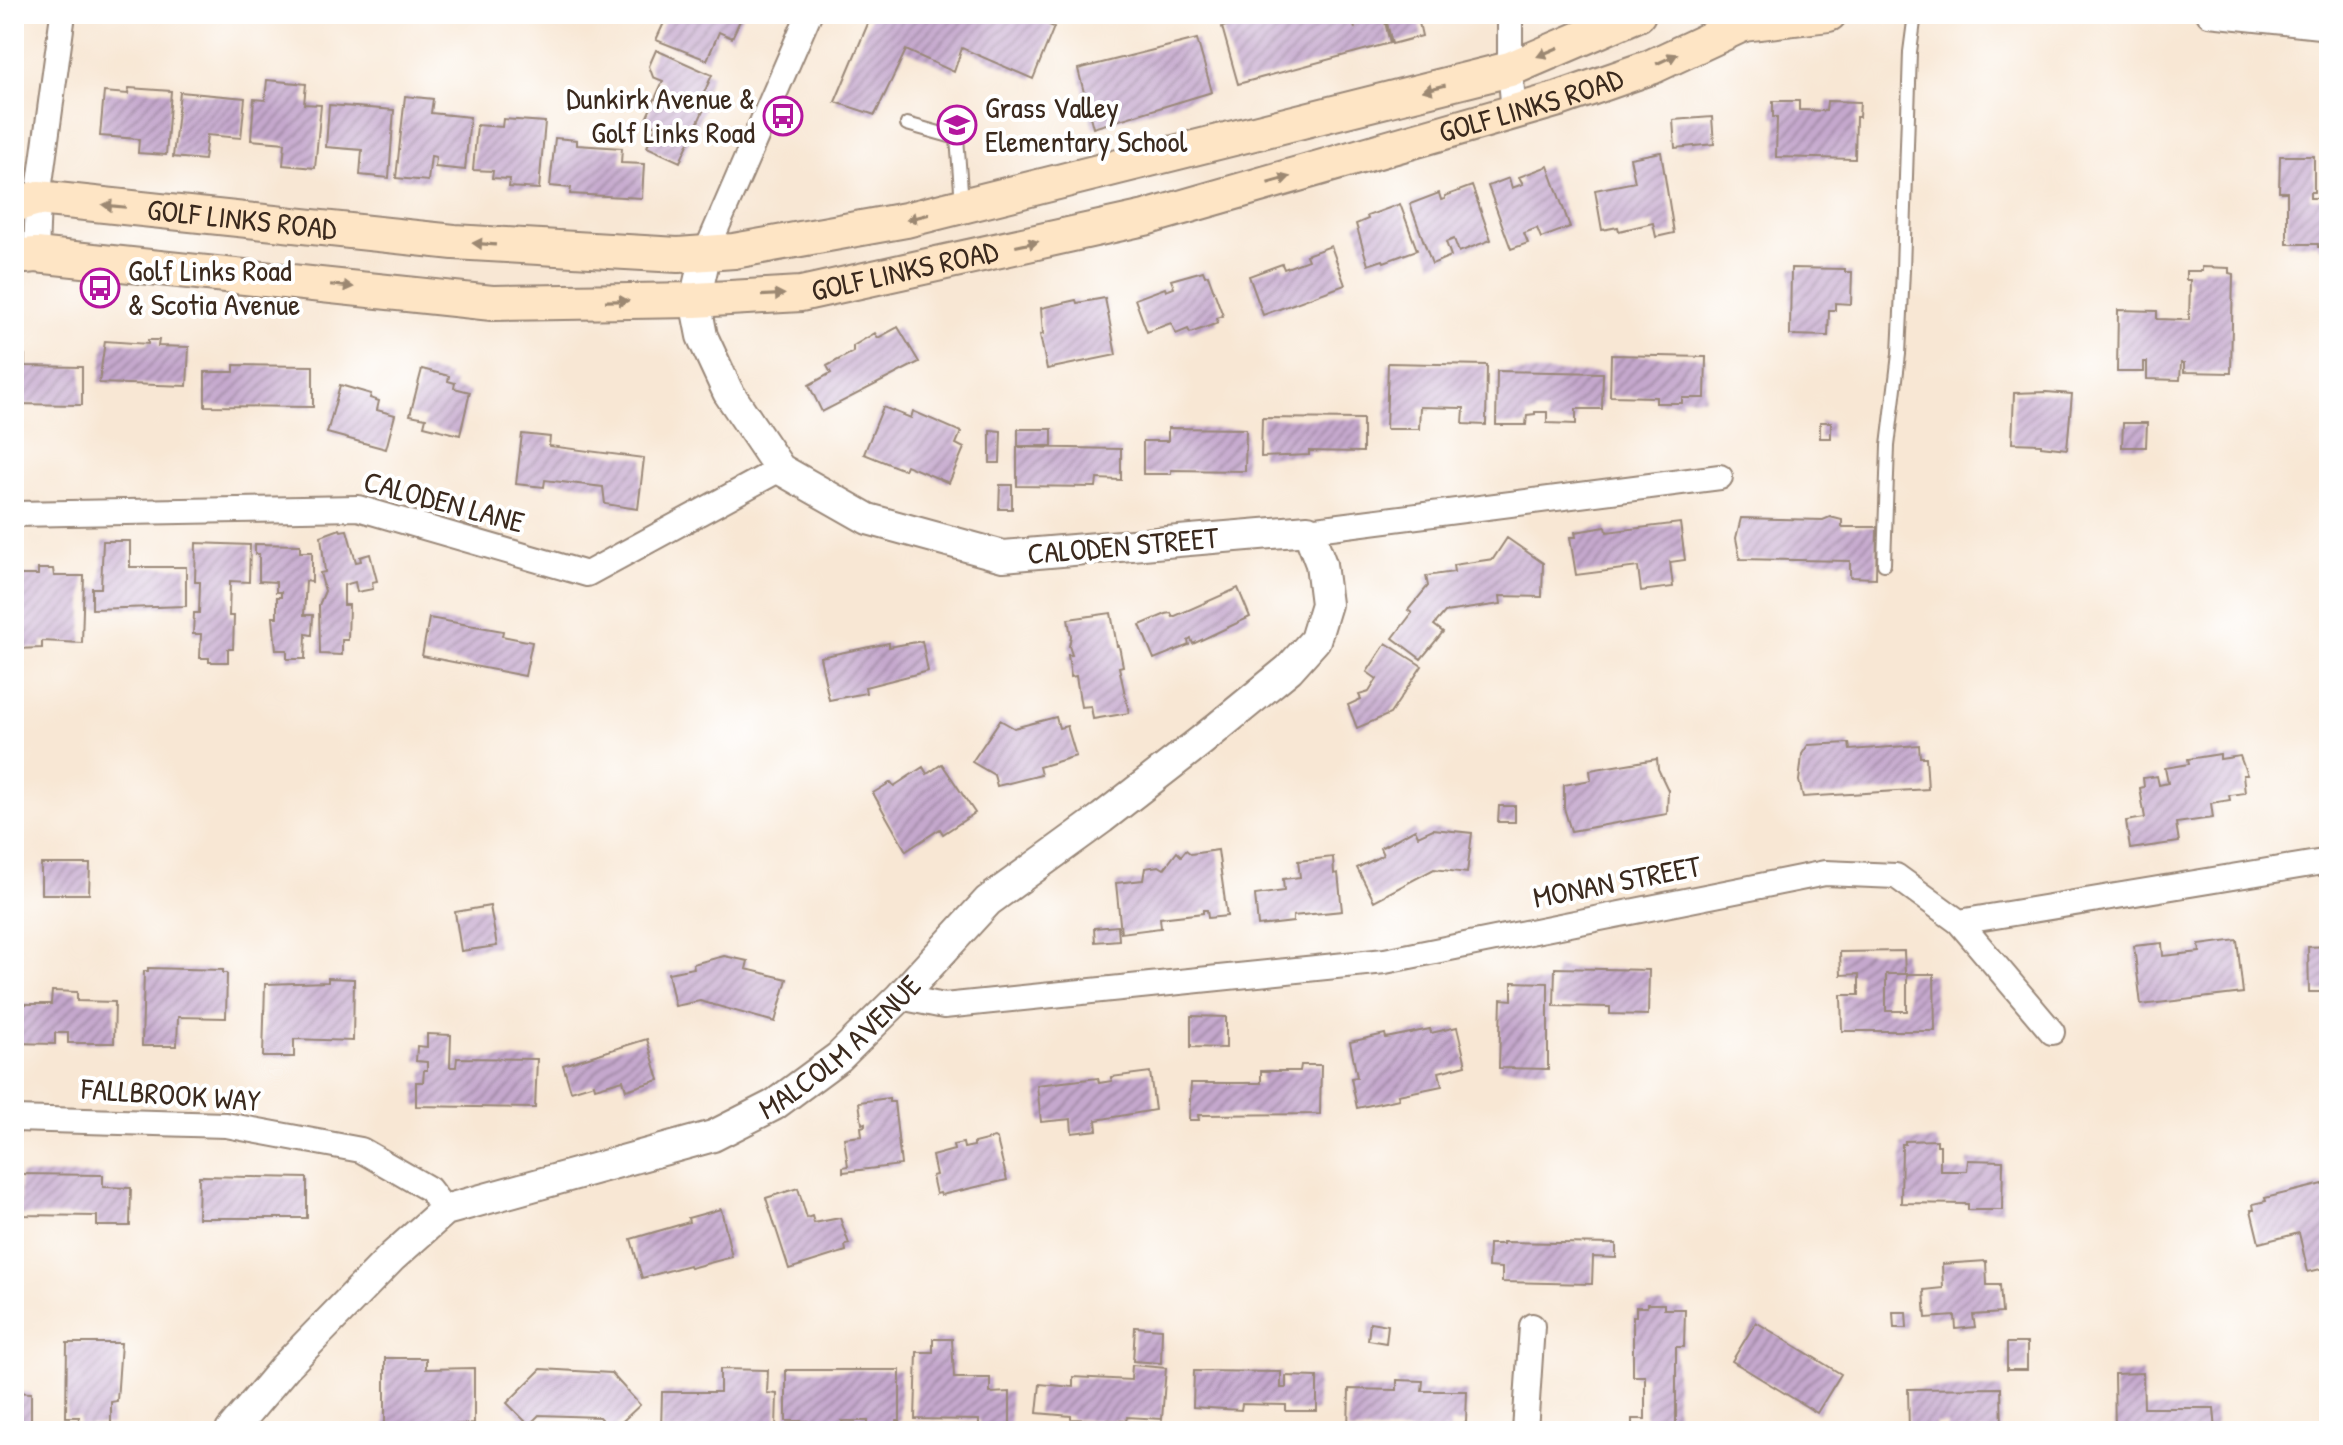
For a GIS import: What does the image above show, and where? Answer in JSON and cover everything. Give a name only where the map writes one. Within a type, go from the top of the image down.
[{"type":"main road","name":"GOLF LINKS ROAD","points":[[26,202],[454,242],[678,255],[734,251],[962,207],[1510,69],[1638,14]]},
{"type":"main road","name":"GOLF LINKS ROAD","points":[[25,256],[492,303],[695,300],[801,294],[1145,218],[1559,99],[1651,67],[1751,19],[1829,14]]},
{"type":"street","points":[[25,256],[26,202],[63,14]]},
{"type":"street","points":[[706,252],[809,14]]},
{"type":"street","points":[[1510,14],[1514,112]]},
{"type":"street","points":[[2209,14],[2329,27]]},
{"type":"street","name":"CALODEN STREET","points":[[706,252],[695,300],[702,336],[728,392],[780,469],[868,519],[1003,556],[1308,530],[1720,477]]},
{"type":"street","name":"CALODEN LANE","points":[[14,514],[358,508],[587,574],[780,469]]},
{"type":"street","name":"MALCOLM AVENUE","points":[[231,1431],[285,1367],[392,1257],[445,1210],[713,1136],[774,1105],[839,1057],[900,997],[988,901],[1201,741],[1289,669],[1315,640],[1326,604],[1321,564],[1308,530]]},
{"type":"street","points":[[1959,922],[2329,861]]},
{"type":"street","name":"MONAN STREET","points":[[900,997],[944,1006],[1385,961],[1825,873],[1896,876],[1959,922],[2052,1032]]},
{"type":"street","name":"FALLBROOK WAY","points":[[14,1119],[226,1125],[361,1150],[429,1189],[445,1210]]},
{"type":"street","points":[[1525,1431],[1532,1326]]},
{"type":"lane","points":[[1884,564],[1886,477],[1899,354],[1910,52],[1915,14]]},
{"type":"lane","points":[[907,124],[957,138],[962,207]]},
{"type":"building","points":[[668,14],[743,14],[732,38],[719,32],[707,60],[656,40]]},
{"type":"building","points":[[872,14],[1024,14],[1054,27],[1033,79],[962,48],[954,72],[906,50],[875,115],[835,102]]},
{"type":"building","points":[[1271,14],[1351,14],[1355,29],[1352,14],[1383,14],[1390,43],[1238,84],[1222,27]]},
{"type":"building","points":[[1385,14],[1417,14],[1422,36],[1392,44]]},
{"type":"building","points":[[1197,39],[1212,92],[1093,128],[1078,69]]},
{"type":"building","points":[[656,50],[712,75],[703,95],[709,98],[680,162],[647,147],[656,126],[645,121],[663,81],[653,77],[649,66]]},
{"type":"building","points":[[267,80],[306,84],[304,104],[321,105],[315,168],[283,165],[285,143],[251,140],[254,99],[265,100]]},
{"type":"building","points":[[129,88],[171,91],[166,155],[138,153],[139,139],[100,136],[104,92],[128,94]]},
{"type":"building","points":[[180,92],[245,98],[241,138],[207,135],[204,160],[173,157]]},
{"type":"building","points":[[405,96],[433,99],[431,113],[470,117],[465,170],[435,167],[436,157],[431,156],[428,181],[396,178]]},
{"type":"building","points":[[1773,101],[1799,101],[1799,110],[1826,111],[1827,101],[1860,102],[1859,117],[1856,117],[1855,159],[1776,157],[1777,117],[1773,117]]},
{"type":"building","points":[[329,105],[394,110],[389,178],[360,175],[362,150],[326,147]]},
{"type":"building","points":[[1712,117],[1714,144],[1675,148],[1673,120]]},
{"type":"building","points":[[503,119],[545,122],[539,189],[509,187],[510,179],[492,178],[493,171],[473,170],[477,125],[502,127]]},
{"type":"building","points":[[555,138],[577,140],[577,145],[622,148],[621,163],[644,164],[642,198],[570,194],[571,188],[550,186]]},
{"type":"building","points":[[1661,152],[1674,233],[1656,237],[1653,223],[1619,231],[1618,227],[1602,230],[1595,190],[1635,182],[1630,158]]},
{"type":"building","points":[[2280,156],[2314,156],[2314,192],[2310,192],[2310,198],[2329,198],[2329,247],[2287,244],[2287,192],[2279,192]]},
{"type":"building","points":[[1548,166],[1570,227],[1541,238],[1537,228],[1524,233],[1528,243],[1511,249],[1488,186],[1509,178],[1512,188],[1523,184],[1519,177]]},
{"type":"building","points":[[1472,186],[1491,240],[1459,252],[1454,239],[1446,242],[1451,256],[1432,264],[1410,204],[1439,193],[1441,200],[1445,199],[1445,196]]},
{"type":"building","points":[[1400,204],[1417,250],[1368,265],[1356,224],[1368,219],[1367,216]]},
{"type":"building","points":[[1331,246],[1345,285],[1263,315],[1249,276],[1282,264],[1284,269],[1308,260],[1306,255]]},
{"type":"building","points":[[2202,267],[2229,268],[2229,273],[2233,274],[2231,373],[2184,372],[2184,363],[2181,363],[2180,380],[2147,379],[2147,362],[2144,362],[2144,372],[2117,372],[2118,310],[2157,311],[2157,319],[2189,320],[2190,280],[2186,280],[2186,271],[2202,271]]},
{"type":"building","points":[[1791,268],[1845,269],[1845,272],[1852,272],[1851,304],[1835,303],[1835,310],[1829,310],[1828,336],[1790,335]]},
{"type":"building","points":[[1203,271],[1205,276],[1208,275],[1223,316],[1217,318],[1218,323],[1190,333],[1188,329],[1176,334],[1171,323],[1147,332],[1135,299],[1165,288],[1166,291],[1174,288],[1171,280]]},
{"type":"building","points":[[1105,298],[1116,355],[1047,369],[1040,335],[1043,334],[1041,308],[1076,300],[1077,303]]},
{"type":"building","points":[[898,327],[919,362],[822,412],[809,385],[831,373],[827,366],[853,352],[853,346],[875,333],[878,338]]},
{"type":"building","points":[[148,340],[159,340],[158,346],[189,347],[187,386],[99,383],[105,341],[148,344]]},
{"type":"building","points":[[14,355],[25,355],[25,366],[82,367],[82,405],[14,404]]},
{"type":"building","points":[[1611,355],[1706,357],[1705,398],[1682,398],[1682,403],[1656,403],[1656,397],[1610,396]]},
{"type":"building","points":[[1388,363],[1487,365],[1486,425],[1463,424],[1464,408],[1420,407],[1419,429],[1386,429]]},
{"type":"building","points":[[234,365],[313,366],[313,407],[205,406],[205,372],[234,372]]},
{"type":"building","points":[[422,369],[449,376],[448,381],[455,383],[454,388],[470,392],[460,435],[424,426],[426,418],[410,415]]},
{"type":"building","points":[[1497,371],[1603,373],[1602,409],[1576,409],[1576,424],[1547,423],[1547,412],[1535,412],[1527,415],[1526,425],[1496,425]]},
{"type":"building","points":[[340,385],[371,394],[370,398],[379,401],[377,410],[395,415],[386,449],[327,433]]},
{"type":"building","points":[[2014,393],[2072,394],[2067,449],[2012,443]]},
{"type":"building","points":[[883,407],[911,418],[913,411],[961,432],[956,444],[964,448],[949,483],[906,465],[904,470],[864,454]]},
{"type":"building","points":[[1262,418],[1363,419],[1363,452],[1309,451],[1309,455],[1261,457]]},
{"type":"building","points":[[1820,422],[1831,422],[1831,438],[1820,438]]},
{"type":"building","points":[[2123,423],[2147,423],[2146,447],[2122,447]]},
{"type":"building","points":[[1168,428],[1246,429],[1245,471],[1171,470],[1171,474],[1143,474],[1143,441],[1168,441]]},
{"type":"building","points":[[1018,429],[1052,429],[1052,446],[1018,446]]},
{"type":"building","points":[[990,430],[1001,431],[1000,463],[990,463]]},
{"type":"building","points":[[522,434],[550,437],[549,446],[644,458],[638,509],[605,504],[603,487],[545,480],[544,487],[516,484]]},
{"type":"building","points":[[1017,447],[1121,449],[1121,480],[1097,479],[1096,487],[1017,486]]},
{"type":"building","points":[[1000,485],[1012,485],[1012,509],[999,509]]},
{"type":"building","points":[[1830,517],[1842,520],[1842,527],[1877,527],[1876,578],[1850,577],[1850,561],[1740,559],[1736,538],[1741,518],[1823,520]]},
{"type":"building","points":[[1680,523],[1685,560],[1670,562],[1673,587],[1641,591],[1638,567],[1576,575],[1570,537],[1576,537],[1575,532],[1606,527],[1607,532]]},
{"type":"building","points":[[340,529],[347,530],[356,562],[370,554],[377,581],[372,582],[373,589],[357,592],[355,582],[344,585],[344,605],[349,605],[348,640],[342,640],[342,655],[320,654],[319,605],[325,591],[320,573],[325,572],[321,536]]},
{"type":"building","points":[[1507,538],[1543,563],[1542,597],[1500,596],[1501,604],[1445,612],[1434,625],[1443,632],[1421,659],[1393,638],[1412,613],[1408,610],[1428,586],[1426,576],[1454,572],[1453,565],[1493,559]]},
{"type":"building","points":[[103,541],[130,541],[130,567],[186,567],[186,606],[92,609],[92,588],[101,588]]},
{"type":"building","points":[[196,543],[250,545],[249,582],[230,581],[229,616],[234,616],[233,649],[228,649],[228,662],[209,662],[209,658],[200,658],[201,634],[193,634],[194,613],[199,613],[200,582],[195,582]]},
{"type":"building","points":[[255,544],[300,545],[300,552],[312,552],[312,582],[306,581],[304,615],[313,615],[312,635],[306,634],[305,659],[287,659],[287,650],[276,650],[273,617],[277,617],[277,597],[281,597],[281,592],[276,592],[276,582],[259,581],[259,554],[255,554]]},
{"type":"building","points":[[38,569],[53,569],[54,576],[84,576],[82,643],[42,641],[42,648],[14,649],[14,575],[38,575]]},
{"type":"building","points":[[1238,588],[1250,617],[1193,644],[1191,639],[1189,645],[1154,659],[1140,625],[1166,614],[1171,613],[1173,617]]},
{"type":"building","points":[[1111,613],[1123,666],[1119,667],[1129,713],[1093,719],[1091,706],[1081,707],[1076,676],[1071,677],[1068,619]]},
{"type":"building","points":[[429,618],[503,631],[502,636],[532,642],[525,676],[422,656]]},
{"type":"building","points":[[922,641],[928,671],[865,687],[866,693],[829,700],[820,657],[889,643],[889,647]]},
{"type":"building","points":[[1386,643],[1422,666],[1390,714],[1357,728],[1348,705],[1361,699],[1359,695],[1369,692],[1377,679],[1367,672]]},
{"type":"building","points":[[1056,717],[1059,728],[1067,726],[1076,756],[1039,767],[1041,775],[997,786],[994,775],[972,762],[1000,720],[1014,728]]},
{"type":"building","points":[[1849,743],[1850,750],[1919,745],[1920,757],[1926,757],[1928,789],[1803,797],[1799,781],[1802,754],[1808,745]]},
{"type":"building","points":[[2220,754],[2220,759],[2240,756],[2247,775],[2243,775],[2245,793],[2229,795],[2230,800],[2211,803],[2213,818],[2176,823],[2179,842],[2130,849],[2126,821],[2145,818],[2140,788],[2144,787],[2143,778],[2157,776],[2159,785],[2168,783],[2165,768],[2189,764],[2188,759]]},
{"type":"building","points":[[1657,759],[1658,769],[1668,790],[1667,814],[1571,831],[1564,808],[1564,785],[1591,780],[1590,770]]},
{"type":"building","points":[[942,764],[975,813],[943,834],[940,829],[906,851],[873,793],[891,782],[894,786],[923,767],[927,774]]},
{"type":"building","points":[[1499,806],[1515,806],[1515,822],[1498,822]]},
{"type":"building","points":[[1415,829],[1418,836],[1433,829],[1472,833],[1467,873],[1434,869],[1374,901],[1357,868],[1383,855],[1380,848]]},
{"type":"building","points":[[1186,850],[1191,854],[1218,850],[1227,916],[1208,918],[1207,910],[1203,910],[1203,913],[1160,918],[1161,928],[1121,933],[1116,883],[1143,880],[1145,868],[1159,866],[1164,869],[1177,852],[1181,856]]},
{"type":"building","points":[[1333,857],[1342,911],[1293,916],[1293,922],[1258,926],[1255,895],[1284,891],[1283,879],[1300,877],[1298,861]]},
{"type":"building","points":[[41,864],[90,864],[89,894],[41,894]]},
{"type":"building","points":[[490,906],[497,946],[461,951],[455,912]]},
{"type":"building","points":[[1118,926],[1119,940],[1095,942],[1094,928]]},
{"type":"building","points":[[2237,940],[2243,993],[2141,1005],[2134,946],[2162,943],[2163,956],[2200,952],[2199,945]]},
{"type":"building","points":[[2329,946],[2329,992],[2309,992],[2308,947]]},
{"type":"building","points":[[1904,951],[1905,974],[1886,974],[1886,1011],[1907,1011],[1907,974],[1934,974],[1935,1031],[1842,1031],[1841,995],[1859,995],[1859,974],[1841,975],[1840,952]]},
{"type":"building","points":[[724,956],[748,961],[746,969],[787,979],[775,1022],[700,1001],[675,1006],[668,973],[694,968],[693,964]]},
{"type":"building","points":[[148,968],[223,970],[227,973],[226,1018],[178,1017],[177,1046],[142,1046],[144,971]]},
{"type":"building","points":[[1555,968],[1649,970],[1648,1015],[1610,1014],[1610,1007],[1554,1006]]},
{"type":"building","points":[[328,978],[354,979],[353,1041],[294,1039],[294,1057],[263,1057],[265,984],[328,982]]},
{"type":"building","points":[[1512,982],[1548,983],[1548,1069],[1499,1068],[1501,999],[1512,1000]]},
{"type":"building","points":[[52,991],[77,992],[77,1001],[115,1002],[114,1043],[68,1043],[68,1033],[55,1033],[55,1044],[16,1043],[16,1004],[51,1004]]},
{"type":"building","points":[[1191,1016],[1226,1017],[1226,1048],[1191,1047]]},
{"type":"building","points":[[1457,1027],[1466,1065],[1439,1072],[1442,1086],[1357,1108],[1351,1078],[1357,1077],[1350,1042],[1385,1034],[1386,1038]]},
{"type":"building","points":[[427,1034],[451,1035],[450,1067],[456,1067],[457,1058],[537,1059],[535,1108],[416,1106],[416,1082],[423,1082],[424,1070],[427,1070],[427,1062],[416,1061],[417,1046],[427,1047]]},
{"type":"building","points":[[647,1039],[659,1080],[626,1090],[623,1080],[571,1091],[563,1065]]},
{"type":"building","points":[[1301,1065],[1321,1065],[1320,1114],[1198,1115],[1199,1120],[1189,1120],[1191,1083],[1261,1083],[1261,1071],[1300,1071]]},
{"type":"building","points":[[1150,1072],[1155,1110],[1096,1120],[1097,1130],[1072,1133],[1071,1119],[1041,1122],[1037,1085],[1098,1078],[1099,1083],[1112,1081],[1111,1077]]},
{"type":"building","points":[[889,1098],[889,1102],[894,1102],[901,1165],[843,1172],[843,1167],[848,1166],[844,1138],[862,1136],[861,1127],[865,1126],[865,1123],[862,1124],[859,1102]]},
{"type":"building","points":[[994,1138],[1007,1180],[936,1194],[932,1156],[954,1150],[953,1145],[963,1143],[964,1148]]},
{"type":"building","points":[[1937,1140],[1937,1145],[1940,1145],[1940,1171],[1967,1171],[1968,1160],[2003,1161],[2002,1210],[1968,1210],[1968,1204],[1901,1203],[1902,1144],[1905,1141]]},
{"type":"building","points":[[20,1174],[103,1175],[103,1187],[131,1188],[130,1226],[97,1226],[97,1216],[20,1215]]},
{"type":"building","points":[[199,1176],[307,1178],[307,1218],[198,1218]]},
{"type":"building","points":[[2323,1184],[2329,1207],[2329,1267],[2308,1272],[2299,1233],[2259,1243],[2251,1210],[2254,1210],[2253,1204],[2266,1201],[2265,1198]]},
{"type":"building","points":[[798,1188],[807,1218],[812,1216],[814,1223],[840,1218],[849,1244],[845,1245],[846,1251],[789,1269],[766,1198]]},
{"type":"building","points":[[721,1209],[732,1257],[642,1278],[631,1239]]},
{"type":"building","points":[[1489,1244],[1616,1244],[1616,1258],[1593,1257],[1592,1284],[1502,1282],[1502,1268],[1488,1267]]},
{"type":"building","points":[[1986,1261],[1987,1285],[2000,1285],[2002,1313],[1973,1315],[1975,1327],[1956,1329],[1955,1316],[1926,1318],[1924,1290],[1943,1288],[1942,1264]]},
{"type":"building","points":[[1647,1304],[1664,1304],[1664,1309],[1685,1309],[1684,1347],[1676,1347],[1676,1427],[1663,1427],[1662,1431],[1632,1431],[1632,1419],[1645,1419],[1645,1376],[1633,1376],[1633,1316],[1636,1316],[1636,1307],[1647,1307]]},
{"type":"building","points":[[1893,1312],[1906,1312],[1907,1328],[1894,1328]]},
{"type":"building","points":[[1370,1322],[1388,1325],[1386,1343],[1368,1340]]},
{"type":"building","points":[[1756,1322],[1841,1374],[1817,1413],[1732,1361]]},
{"type":"building","points":[[1135,1327],[1162,1329],[1161,1363],[1133,1361]]},
{"type":"building","points":[[933,1339],[952,1339],[954,1378],[990,1378],[990,1393],[1010,1392],[1010,1428],[979,1428],[979,1420],[915,1419],[917,1352],[933,1352]]},
{"type":"building","points":[[67,1343],[121,1343],[117,1401],[111,1402],[111,1425],[79,1425],[79,1417],[66,1417]]},
{"type":"building","points":[[2007,1343],[2027,1343],[2027,1370],[2007,1370]]},
{"type":"building","points":[[385,1358],[426,1358],[426,1369],[474,1368],[474,1424],[385,1425]]},
{"type":"building","points":[[1132,1365],[1166,1368],[1162,1419],[1071,1419],[1071,1416],[1037,1413],[1040,1384],[1073,1387],[1073,1377],[1131,1380]]},
{"type":"building","points":[[541,1369],[611,1373],[640,1405],[612,1431],[599,1417],[539,1415],[529,1425],[507,1403]]},
{"type":"building","points":[[720,1369],[768,1370],[767,1393],[777,1394],[776,1428],[661,1431],[662,1392],[720,1392]]},
{"type":"building","points":[[786,1370],[900,1370],[900,1421],[896,1426],[868,1426],[868,1421],[842,1421],[843,1426],[806,1426],[807,1421],[786,1421]]},
{"type":"building","points":[[1194,1371],[1281,1372],[1281,1388],[1286,1388],[1286,1376],[1317,1377],[1317,1411],[1286,1411],[1286,1405],[1242,1404],[1241,1410],[1193,1407]]},
{"type":"building","points":[[2143,1373],[2144,1408],[2214,1408],[2216,1431],[2115,1431],[2114,1374]]},
{"type":"building","points":[[1397,1380],[1423,1381],[1422,1391],[1467,1391],[1466,1423],[1450,1423],[1450,1431],[1348,1431],[1349,1389],[1397,1390]]},
{"type":"building","points":[[2001,1388],[2002,1431],[1947,1431],[1947,1424],[1935,1424],[1936,1431],[1909,1431],[1908,1389]]},
{"type":"building","points":[[14,1392],[31,1393],[31,1431],[14,1431]]},
{"type":"place","name":"Dunkirk Avenue & Golf Links Road","points":[[783,116]]},
{"type":"place","name":"Grass Valley Elementary School","points":[[957,125]]},
{"type":"place","name":"Golf Links Road & Scotia Avenue","points":[[100,288]]}]
